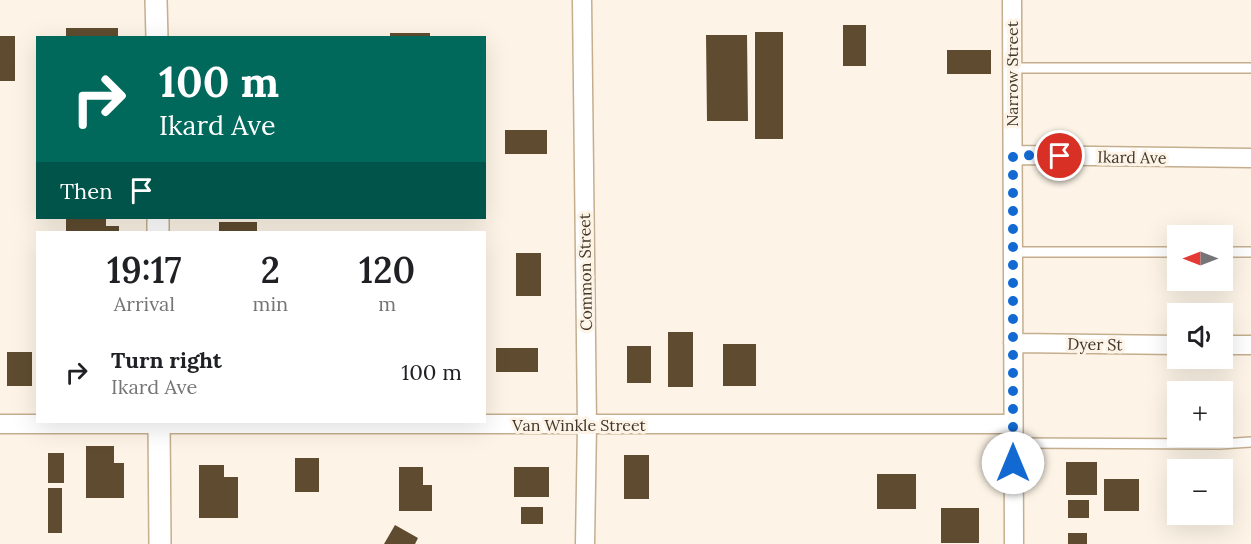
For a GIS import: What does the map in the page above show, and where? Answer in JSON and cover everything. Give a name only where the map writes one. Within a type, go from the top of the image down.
[{"type":"street","points":[[156,0],[157,36]]},
{"type":"street","name":"Common Street","points":[[582,0],[585,544]]},
{"type":"street","name":"Narrow Street","points":[[1012,0],[1014,544]]},
{"type":"street","name":"Ikard Ave","points":[[1013,155],[1251,158]]},
{"type":"street","name":"Dyer St","points":[[1013,343],[1167,345]]},
{"type":"street","points":[[1233,345],[1251,345]]},
{"type":"street","points":[[159,423],[160,544]]},
{"type":"street","name":"Van Winkle Street","points":[[0,424],[586,425],[1013,434]]},
{"type":"lane","points":[[1012,68],[1251,68]]},
{"type":"lane","points":[[1013,252],[1167,252]]},
{"type":"lane","points":[[1233,252],[1251,252]]},
{"type":"lane","points":[[1013,434],[1220,444],[1251,442]]},
{"type":"building","points":[[843,25],[866,25],[866,66],[843,66]]},
{"type":"building","points":[[66,28],[118,28],[118,36],[66,36]]},
{"type":"building","points":[[755,32],[783,32],[783,139],[755,139]]},
{"type":"building","points":[[390,33],[430,33],[430,36],[390,36]]},
{"type":"building","points":[[706,35],[747,35],[748,121],[707,121]]},
{"type":"building","points":[[0,36],[15,36],[15,81],[0,81]]},
{"type":"building","points":[[947,50],[991,50],[991,74],[947,74]]},
{"type":"building","points":[[505,130],[547,130],[547,154],[505,154]]},
{"type":"building","points":[[66,219],[106,219],[106,226],[119,226],[119,231],[66,231]]},
{"type":"building","points":[[219,222],[257,222],[257,231],[219,231]]},
{"type":"building","points":[[516,253],[541,253],[541,296],[516,296]]},
{"type":"building","points":[[668,332],[693,332],[693,387],[668,387]]},
{"type":"building","points":[[723,344],[756,344],[756,386],[723,386]]},
{"type":"building","points":[[627,346],[651,346],[651,383],[627,383]]},
{"type":"building","points":[[496,348],[538,348],[538,372],[496,372]]},
{"type":"building","points":[[7,352],[32,352],[32,386],[7,386]]},
{"type":"building","points":[[86,446],[114,446],[114,463],[124,463],[124,498],[86,498]]},
{"type":"building","points":[[48,453],[64,453],[64,483],[48,483]]},
{"type":"building","points":[[624,455],[649,455],[649,499],[624,499]]},
{"type":"building","points":[[295,458],[319,458],[319,492],[295,492]]},
{"type":"building","points":[[1066,462],[1097,462],[1097,495],[1066,495]]},
{"type":"building","points":[[199,465],[224,465],[224,477],[238,477],[238,518],[199,518]]},
{"type":"building","points":[[399,467],[423,467],[423,485],[432,485],[432,511],[399,511]]},
{"type":"building","points":[[514,467],[549,467],[549,497],[514,497]]},
{"type":"building","points":[[877,474],[916,474],[916,509],[877,509]]},
{"type":"building","points":[[1104,479],[1139,479],[1139,511],[1104,511]]},
{"type":"building","points":[[48,488],[62,488],[62,533],[48,533]]},
{"type":"building","points":[[1068,500],[1089,500],[1089,518],[1068,518]]},
{"type":"building","points":[[521,507],[543,507],[543,524],[521,524]]},
{"type":"building","points":[[941,508],[979,508],[979,543],[941,543]]},
{"type":"building","points":[[395,525],[418,538],[415,544],[384,544]]},
{"type":"building","points":[[1068,533],[1087,533],[1087,544],[1068,544]]},
{"type":"route","points":[[1013,463],[1013,155],[1060,156]]}]
